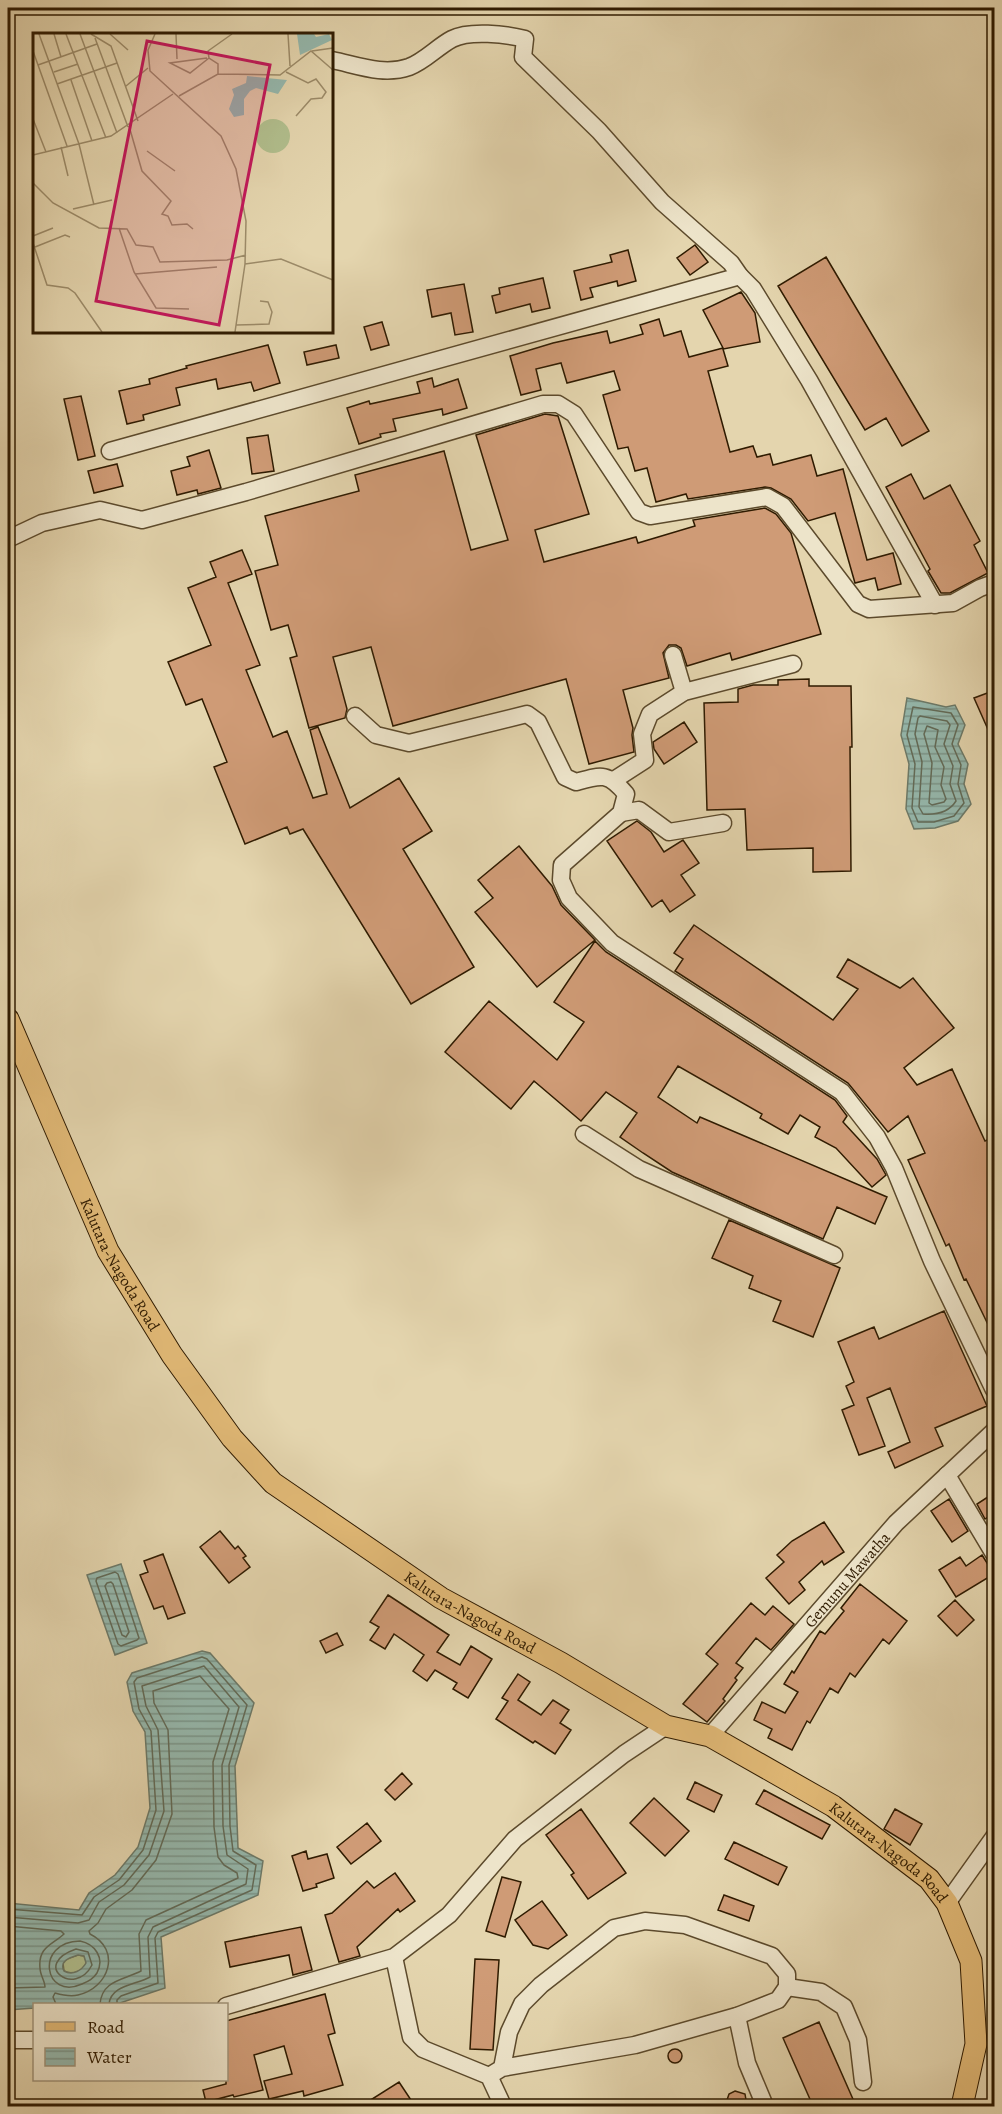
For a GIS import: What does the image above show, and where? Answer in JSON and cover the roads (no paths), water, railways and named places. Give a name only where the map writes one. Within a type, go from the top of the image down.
[{"type":"main road","name":"Kalutara-Nagoda Road","points":[[8,1019],[108,1251],[172,1355],[232,1438],[273,1483],[441,1598],[561,1663],[666,1726],[710,1736],[833,1806],[929,1879],[948,1902],[971,1960],[976,2044],[962,2106]]},
{"type":"street","points":[[333,60],[375,70],[394,70],[410,66],[454,37],[502,33],[525,39],[523,57],[599,131],[662,202],[731,263],[753,289],[809,380],[935,605]]},
{"type":"street","points":[[110,451],[740,276]]},
{"type":"street","points":[[8,540],[42,523],[100,510],[142,520],[246,492],[543,404],[558,404],[574,414],[639,512],[650,516],[767,497],[783,506],[858,604],[869,609],[952,603],[994,583]]},
{"type":"street","points":[[674,655],[684,692]]},
{"type":"street","points":[[614,780],[645,760],[642,734],[650,714],[684,692],[793,664]]},
{"type":"street","points":[[355,716],[376,735],[409,743],[527,714],[538,722],[565,777],[576,782],[600,776],[614,780],[626,794],[621,813]]},
{"type":"street","points":[[723,823],[669,832],[639,810],[621,813],[562,866],[561,880],[569,898],[612,943],[842,1092],[877,1137],[894,1168],[932,1261],[994,1390]]},
{"type":"street","points":[[584,1134],[639,1169],[834,1255]]},
{"type":"street","name":"Gemunu Mawatha","points":[[710,1736],[896,1523],[994,1431]]},
{"type":"street","points":[[947,1475],[994,1554]]},
{"type":"street","points":[[228,2005],[394,1957],[449,1915],[515,1839],[624,1754],[666,1726]]},
{"type":"street","points":[[948,1902],[994,1837]]},
{"type":"street","points":[[394,1957],[411,2037],[423,2049],[495,2072],[635,2045],[736,2016],[778,2000],[788,1987],[788,1974],[772,1956],[685,1924],[645,1922],[614,1928],[541,1985],[522,2004],[495,2072],[503,2106]]},
{"type":"street","points":[[788,1987],[821,1992],[844,2007],[858,2040],[864,2082]]},
{"type":"street","points":[[736,2016],[747,2063],[765,2106]]},
{"type":"street","points":[[8,2040],[33,2040]]},
{"type":"water","points":[[907,698],[946,707],[955,705],[965,725],[958,744],[968,764],[964,784],[971,804],[958,821],[935,828],[914,829],[906,809],[909,764],[901,735]]},
{"type":"water","points":[[121,1564],[147,1643],[115,1655],[87,1575]]},
{"type":"water","points":[[202,1651],[210,1653],[254,1703],[235,1766],[238,1848],[263,1861],[258,1895],[161,1937],[165,1988],[120,2003],[33,2003],[33,2008],[8,2010],[8,1903],[79,1910],[89,1893],[115,1875],[138,1847],[150,1808],[145,1732],[133,1711],[127,1682],[132,1673]],"holes":[[[78,1955],[84,1956],[86,1963],[74,1973],[64,1971],[63,1968],[66,1960]]]}]
